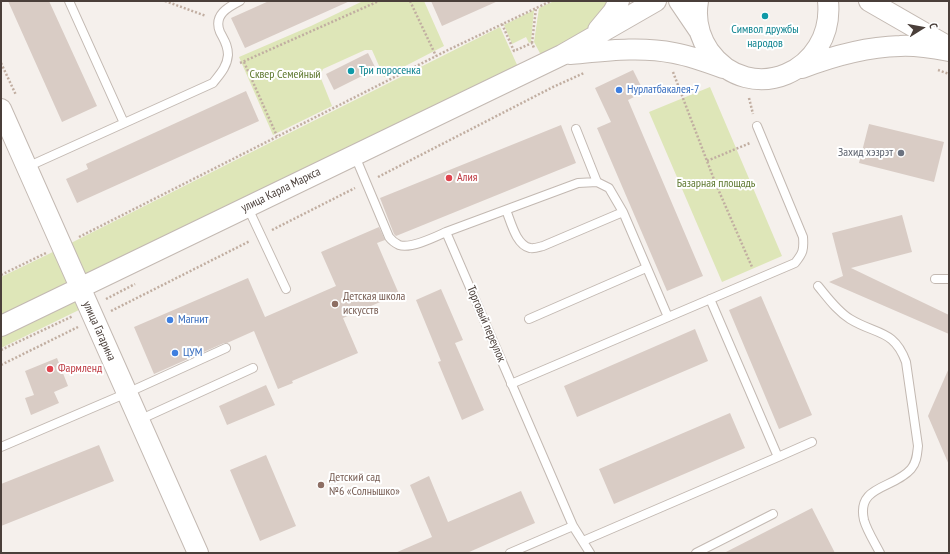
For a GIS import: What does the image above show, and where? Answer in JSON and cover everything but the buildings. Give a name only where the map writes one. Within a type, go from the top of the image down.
[{"type":"street","points":[[587,41],[613,12],[619,1]]},
{"type":"street","name":"улица Карла Маркса","points":[[1,326],[562,55],[656,1]]},
{"type":"street","points":[[679,1],[700,32]]},
{"type":"street","points":[[698,1],[697,20],[702,40],[716,60],[745,76],[762,79],[778,77],[815,63],[873,48],[902,45],[949,51]]},
{"type":"street","points":[[828,1],[828,26]]},
{"type":"street","points":[[794,71],[812,57],[822,42],[828,26],[833,1]]},
{"type":"street","points":[[878,4],[949,47]]},
{"type":"street","name":"улица Карла Маркса","points":[[562,55],[634,49],[653,50],[674,53],[730,69]]},
{"type":"street","name":"улица Гагарина","points":[[1,109],[5,130],[27,167],[198,553]]},
{"type":"lane","points":[[69,1],[124,123]]},
{"type":"lane","points":[[27,167],[213,82],[224,69],[228,55],[226,40],[220,30],[219,20],[222,12],[228,6],[240,1]]},
{"type":"lane","points":[[511,384],[795,263],[802,254],[804,247],[803,237],[757,126]]},
{"type":"lane","points":[[576,129],[597,182]]},
{"type":"lane","points":[[354,155],[389,237],[394,243],[401,246],[411,245],[578,183],[597,182],[609,188],[623,212],[668,317]]},
{"type":"lane","points":[[248,207],[286,289]]},
{"type":"lane","points":[[506,210],[516,236],[522,245],[532,249],[543,246],[623,212]]},
{"type":"lane","name":"Торговый переулок","points":[[446,232],[573,526],[590,553]]},
{"type":"lane","points":[[529,319],[646,268]]},
{"type":"lane","points":[[935,279],[949,279]]},
{"type":"lane","points":[[818,286],[840,312],[860,325],[888,336],[895,341],[902,351],[906,362],[918,446],[916,459],[912,468],[901,477],[870,493],[865,500],[862,509],[864,521],[880,553]]},
{"type":"lane","points":[[710,299],[778,457]]},
{"type":"lane","points":[[1,447],[127,393],[226,348]]},
{"type":"lane","points":[[139,420],[253,368]]},
{"type":"lane","points":[[583,541],[812,442]]},
{"type":"lane","points":[[696,553],[773,514]]},
{"type":"lane","points":[[510,553],[573,526]]},
{"type":"path","points":[[165,1],[219,20]]},
{"type":"path","points":[[224,69],[244,62],[379,1]]},
{"type":"path","points":[[410,1],[436,56]]},
{"type":"path","points":[[1,275],[62,246],[436,56],[551,1]]},
{"type":"path","points":[[532,43],[536,8]]},
{"type":"path","points":[[244,62],[277,136]]},
{"type":"path","points":[[671,66],[707,162],[757,279]]},
{"type":"path","points":[[932,68],[948,73]]},
{"type":"path","points":[[1,350],[92,313],[261,236],[553,87],[586,72]]},
{"type":"path","points":[[744,97],[756,99]]},
{"type":"path","points":[[749,98],[757,126]]},
{"type":"path","points":[[707,162],[762,138]]},
{"type":"path","points":[[1,365],[92,313],[138,283]]},
{"type":"green space","name":"Сквер Семейный","points":[[363,1],[424,1],[444,46],[384,77],[372,50],[365,50],[323,69],[320,76],[332,106],[273,135],[239,57],[311,26]]},
{"type":"green space","points":[[554,1],[612,1],[583,36],[542,57],[534,42],[539,8]]},
{"type":"green space","points":[[534,10],[531,42],[529,43],[526,37],[512,44],[504,25]]},
{"type":"green space","points":[[500,27],[518,67],[84,279],[69,244]]},
{"type":"green space","name":"Базарная площадь","points":[[710,87],[782,256],[722,282],[649,112]]},
{"type":"green space","points":[[57,250],[73,285],[1,320],[1,277]]},
{"type":"green space","points":[[76,295],[81,309],[1,348],[1,331]]},
{"type":"place","name":"Символ дружбы народов","points":[[765,16]]},
{"type":"place","name":"Три поросенка","points":[[351,71]]},
{"type":"place","name":"Нурлатбакалея-7","points":[[619,90]]},
{"type":"place","name":"Захид хэзрэт","points":[[901,153]]},
{"type":"place","name":"Алия","points":[[449,178]]},
{"type":"place","name":"Детская школа искусств","points":[[335,304]]},
{"type":"place","name":"Магнит","points":[[170,320]]},
{"type":"place","name":"ЦУМ","points":[[175,353]]},
{"type":"place","name":"Фармленд","points":[[50,369]]},
{"type":"place","name":"Детский сад №6 «Солнышко»","points":[[321,485]]}]
